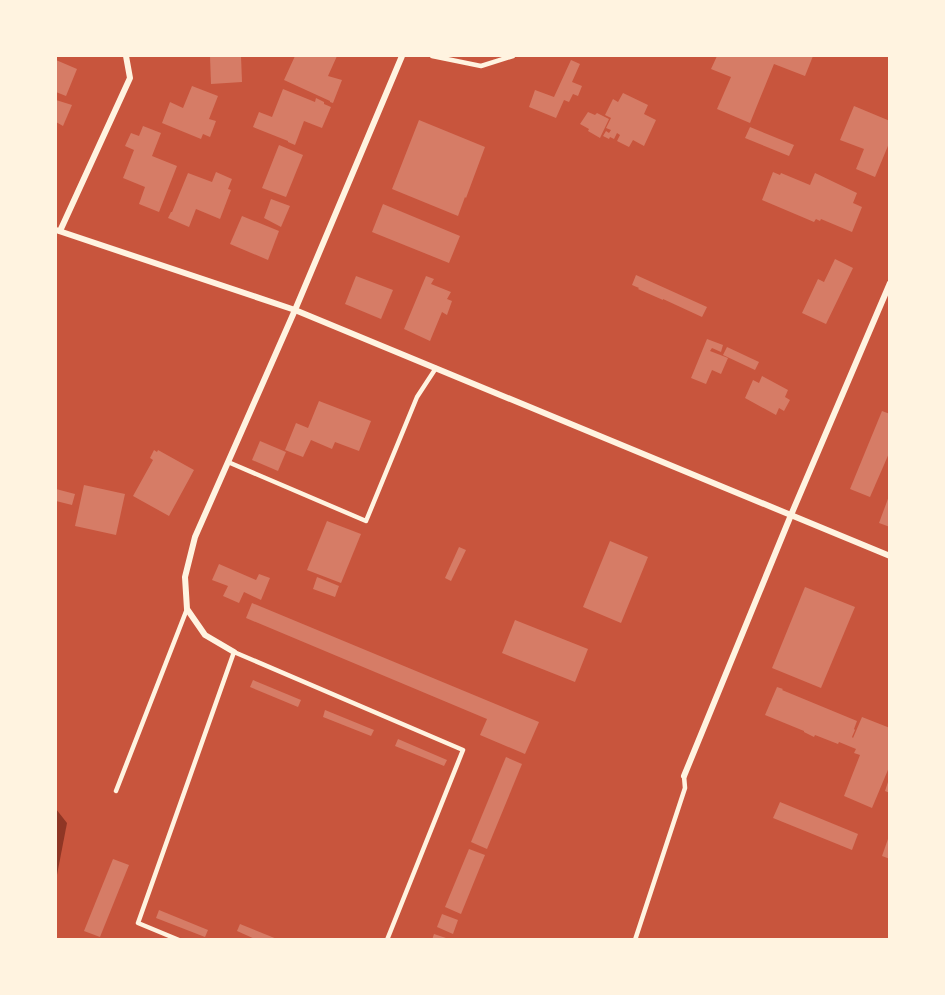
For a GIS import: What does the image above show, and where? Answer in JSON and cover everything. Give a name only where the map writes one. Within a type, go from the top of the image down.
[{"type":"street","points":[[126,56],[130,78],[58,231],[296,310],[890,556]]},
{"type":"street","points":[[234,652],[205,635],[187,609],[185,577],[195,537],[296,310],[402,56]]},
{"type":"street","points":[[684,776],[791,515],[890,283]]},
{"type":"lane","points":[[432,56],[481,66],[513,56]]},
{"type":"lane","points":[[228,462],[366,522],[417,397],[436,368]]},
{"type":"lane","points":[[116,791],[187,609]]},
{"type":"lane","points":[[178,939],[138,923],[234,652],[463,750],[387,939]]},
{"type":"lane","points":[[635,939],[685,788],[684,776]]},
{"type":"shaded area","points":[[56,809],[67,823],[56,880]]},
{"type":"building","points":[[210,56],[241,56],[242,82],[211,84]]},
{"type":"building","points":[[295,56],[337,56],[328,76],[342,80],[333,103],[284,80]]},
{"type":"building","points":[[717,56],[813,56],[805,76],[774,64],[750,123],[717,109],[731,77],[711,69]]},
{"type":"building","points":[[56,60],[77,69],[66,96],[56,92]]},
{"type":"building","points":[[571,60],[580,64],[572,82],[582,86],[578,96],[573,94],[569,102],[564,100],[556,118],[529,107],[535,90],[554,97]]},
{"type":"building","points":[[192,86],[218,96],[209,119],[216,121],[210,137],[203,134],[201,139],[162,123],[170,102],[183,108]]},
{"type":"building","points":[[283,89],[315,102],[316,98],[331,107],[322,128],[304,121],[295,145],[253,127],[259,112],[272,117]]},
{"type":"building","points":[[623,93],[648,105],[644,114],[656,120],[644,146],[633,140],[629,147],[617,141],[620,135],[617,133],[614,139],[603,136],[606,131],[609,133],[611,130],[606,128],[611,118],[605,115],[613,99],[618,102]]},
{"type":"building","points":[[56,100],[72,105],[63,126],[56,122]]},
{"type":"building","points":[[854,106],[890,121],[890,141],[875,177],[856,169],[864,149],[840,140]]},
{"type":"building","points":[[588,112],[595,115],[597,113],[609,119],[600,138],[580,124]]},
{"type":"building","points":[[419,120],[485,147],[458,216],[392,189]]},
{"type":"building","points":[[143,126],[161,133],[152,156],[177,166],[159,212],[139,204],[145,187],[123,178],[134,150],[125,146],[131,133],[139,136]]},
{"type":"building","points":[[750,127],[794,145],[789,156],[745,138]]},
{"type":"building","points":[[279,145],[303,155],[286,197],[262,188]]},
{"type":"building","points":[[216,172],[232,179],[228,189],[231,190],[220,219],[196,209],[189,227],[168,218],[188,173],[212,182]]},
{"type":"building","points":[[773,172],[810,185],[815,173],[857,193],[853,203],[862,207],[852,232],[821,219],[820,221],[816,219],[814,222],[762,200]]},
{"type":"building","points":[[271,199],[290,206],[281,227],[264,218]]},
{"type":"building","points":[[383,204],[460,236],[449,263],[372,232]]},
{"type":"building","points":[[242,216],[279,231],[268,260],[230,244]]},
{"type":"building","points":[[835,259],[853,268],[826,324],[802,313],[818,279],[824,282]]},
{"type":"building","points":[[636,275],[707,307],[702,317],[638,289],[632,285]]},
{"type":"building","points":[[356,276],[393,290],[381,319],[345,304]]},
{"type":"building","points":[[426,276],[434,279],[431,284],[451,292],[447,299],[452,301],[447,315],[442,312],[430,341],[404,329]]},
{"type":"building","points":[[707,339],[723,345],[721,352],[712,348],[710,351],[728,358],[721,374],[712,370],[706,384],[691,378]]},
{"type":"building","points":[[727,347],[759,362],[755,370],[723,355]]},
{"type":"building","points":[[762,376],[788,390],[785,397],[790,400],[784,411],[779,408],[776,415],[745,398],[753,380],[759,383]]},
{"type":"building","points":[[319,401],[371,421],[359,451],[335,442],[332,449],[311,440],[303,457],[285,450],[296,423],[308,428]]},
{"type":"building","points":[[882,411],[890,414],[890,451],[870,497],[850,489]]},
{"type":"building","points":[[260,441],[286,452],[278,471],[252,460]]},
{"type":"building","points":[[154,450],[194,470],[169,516],[133,496],[153,460],[150,458]]},
{"type":"building","points":[[84,485],[125,494],[116,535],[75,526]]},
{"type":"building","points":[[56,489],[75,494],[72,505],[56,501]]},
{"type":"building","points":[[890,496],[890,527],[879,523]]},
{"type":"building","points":[[327,521],[361,534],[341,583],[307,570]]},
{"type":"building","points":[[610,541],[648,557],[621,623],[583,607]]},
{"type":"building","points":[[459,547],[466,550],[451,581],[445,578]]},
{"type":"building","points":[[219,564],[256,580],[259,574],[270,578],[261,600],[244,592],[239,603],[223,596],[228,586],[212,580]]},
{"type":"building","points":[[317,577],[339,586],[335,597],[313,589]]},
{"type":"building","points":[[805,587],[855,607],[821,688],[772,668]]},
{"type":"building","points":[[252,603],[539,722],[525,754],[480,735],[487,719],[246,618]]},
{"type":"building","points":[[515,620],[588,649],[575,682],[502,653]]},
{"type":"building","points":[[253,680],[301,700],[298,707],[250,687]]},
{"type":"building","points":[[777,687],[857,721],[853,738],[862,717],[890,728],[890,765],[872,808],[844,796],[860,755],[854,753],[856,749],[815,735],[814,737],[765,715]]},
{"type":"building","points":[[325,710],[374,730],[371,736],[323,717]]},
{"type":"building","points":[[398,739],[447,760],[444,766],[395,746]]},
{"type":"building","points":[[506,757],[522,764],[487,849],[471,842]]},
{"type":"building","points":[[890,779],[890,793],[885,791]]},
{"type":"building","points":[[780,802],[858,834],[852,850],[773,818]]},
{"type":"building","points":[[888,839],[890,840],[890,859],[882,856]]},
{"type":"building","points":[[469,849],[485,855],[461,914],[445,907]]},
{"type":"building","points":[[113,859],[129,865],[100,937],[84,931]]},
{"type":"building","points":[[159,910],[208,930],[205,937],[156,918]]},
{"type":"building","points":[[442,914],[458,920],[453,934],[437,927]]},
{"type":"building","points":[[240,924],[277,940],[257,940],[237,931]]},
{"type":"building","points":[[434,934],[449,939],[449,940],[432,940]]}]
